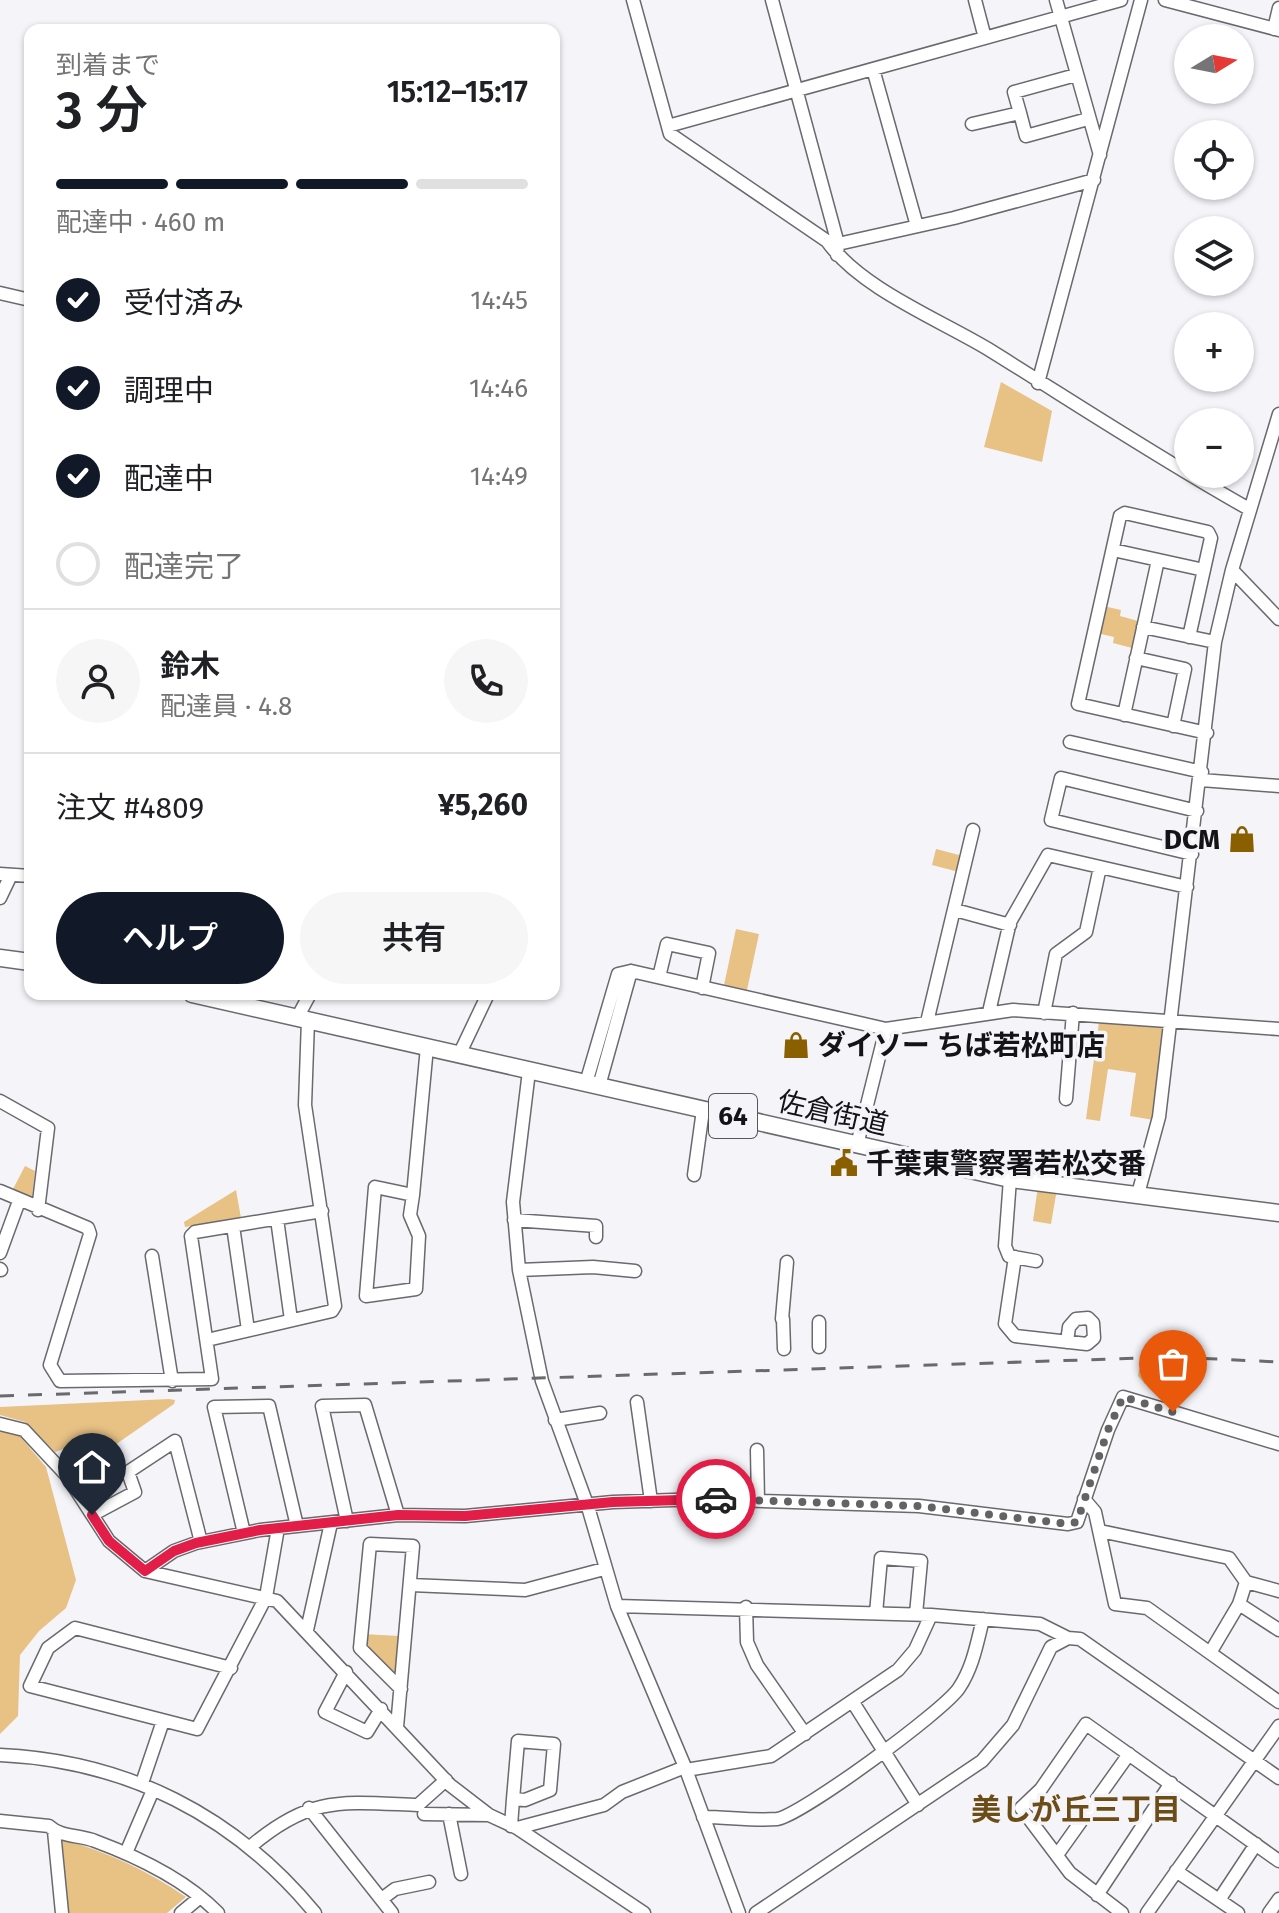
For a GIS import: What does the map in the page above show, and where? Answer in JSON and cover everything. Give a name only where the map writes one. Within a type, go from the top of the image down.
[{"type":"main road","points":[[0,958],[24,961]]},
{"type":"main road","name":"佐倉街道","points":[[218,1000],[1010,1179],[1279,1213]]},
{"type":"street","points":[[633,0],[670,134],[838,249]]},
{"type":"street","points":[[772,0],[838,249],[846,265],[1161,460],[1249,509]]},
{"type":"street","points":[[975,0],[985,38]]},
{"type":"street","points":[[1056,0],[1100,155]]},
{"type":"street","points":[[668,126],[1121,0]]},
{"type":"street","points":[[1038,383],[1141,0]]},
{"type":"street","points":[[1165,0],[1276,29],[1279,8]]},
{"type":"street","points":[[873,69],[917,226]]},
{"type":"street","points":[[1076,75],[1014,92],[1026,136],[1088,119]]},
{"type":"street","points":[[972,124],[1020,113]]},
{"type":"street","points":[[838,249],[1094,180]]},
{"type":"street","points":[[0,293],[24,299]]},
{"type":"street","points":[[1138,1194],[1159,1117],[1207,733],[1215,642],[1249,509],[1279,414]]},
{"type":"street","points":[[1189,637],[1211,538],[1208,532],[1125,513],[1120,516],[1078,704],[1207,733]]},
{"type":"street","points":[[1113,550],[1204,570]]},
{"type":"street","points":[[1124,715],[1158,560]]},
{"type":"street","points":[[1232,570],[1279,619]]},
{"type":"street","points":[[1143,627],[1215,642]]},
{"type":"street","points":[[1136,658],[1185,669],[1173,726]]},
{"type":"street","points":[[1070,742],[1201,776],[1279,786]]},
{"type":"street","points":[[1192,854],[1051,820],[1061,778],[1197,811]]},
{"type":"street","points":[[927,1022],[973,830]]},
{"type":"street","points":[[989,1012],[1010,925],[1048,855],[1187,887]]},
{"type":"street","points":[[1044,1013],[1056,954],[1086,932],[1100,867]]},
{"type":"street","points":[[0,898],[5,874]]},
{"type":"street","points":[[955,910],[1010,925]]},
{"type":"street","points":[[659,977],[667,944],[709,953],[702,988]]},
{"type":"street","points":[[593,1084],[618,974],[631,971],[886,1029],[989,1012],[1073,1013],[1170,1023],[1279,1029]]},
{"type":"street","points":[[207,1340],[332,1311],[335,1306],[305,1105],[302,1019],[308,1000]]},
{"type":"street","points":[[459,1055],[485,1000]]},
{"type":"street","points":[[1066,1099],[1073,1013]]},
{"type":"street","points":[[857,1145],[886,1029]]},
{"type":"street","points":[[413,1195],[375,1187],[366,1296],[416,1289],[419,1236],[410,1215],[413,1195],[427,1047]]},
{"type":"street","points":[[529,1071],[513,1202],[519,1270],[542,1381],[588,1507],[617,1606],[686,1768],[739,1913]]},
{"type":"street","points":[[0,1101],[48,1128],[38,1210]]},
{"type":"street","points":[[694,1175],[703,1110]]},
{"type":"street","points":[[1010,1179],[1005,1246],[1009,1256],[1036,1261]]},
{"type":"street","points":[[0,1191],[38,1210],[85,1225],[90,1234],[50,1365],[60,1381],[90,1383],[212,1379],[191,1236],[195,1232],[322,1211]]},
{"type":"street","points":[[0,1253],[19,1201]]},
{"type":"street","points":[[277,1219],[291,1320]]},
{"type":"street","points":[[514,1220],[596,1226],[596,1237]]},
{"type":"street","points":[[233,1226],[248,1330]]},
{"type":"street","points":[[152,1256],[172,1381]]},
{"type":"street","points":[[1015,1257],[1005,1324],[1015,1336],[1067,1342]]},
{"type":"street","points":[[784,1349],[782,1319],[787,1262]]},
{"type":"street","points":[[519,1270],[593,1267],[635,1271]]},
{"type":"street","points":[[819,1322],[819,1347]]},
{"type":"street","points":[[145,1571],[174,1551],[201,1542],[278,1528],[398,1515],[465,1516],[651,1501],[919,1506],[1068,1524],[1077,1522],[1123,1397],[1279,1444]]},
{"type":"street","points":[[637,1402],[651,1501]]},
{"type":"street","points":[[347,1521],[322,1406],[365,1405],[398,1515]]},
{"type":"street","points":[[244,1533],[214,1407],[269,1406],[297,1526]]},
{"type":"street","points":[[555,1420],[600,1413]]},
{"type":"street","points":[[0,1424],[24,1430],[67,1476],[109,1541],[145,1571],[277,1601],[446,1780],[489,1815],[514,1827],[644,1913]]},
{"type":"street","points":[[92,1515],[135,1492],[128,1472],[175,1441],[201,1542]]},
{"type":"street","points":[[757,1450],[758,1501]]},
{"type":"street","points":[[1084,1499],[1095,1512],[1115,1604],[1147,1608],[1279,1702]]},
{"type":"street","points":[[307,1630],[331,1523]]},
{"type":"street","points":[[231,1668],[75,1628],[48,1648],[30,1686],[197,1729],[231,1668],[266,1597],[278,1528]]},
{"type":"street","points":[[1100,1531],[1229,1558],[1246,1582],[1279,1591]]},
{"type":"street","points":[[397,1727],[401,1689],[411,1585],[413,1546],[370,1544],[360,1648],[401,1689]]},
{"type":"street","points":[[876,1613],[881,1558],[921,1561],[916,1614]]},
{"type":"street","points":[[411,1585],[525,1590],[604,1569]]},
{"type":"street","points":[[1210,1653],[1239,1604],[1246,1582]]},
{"type":"street","points":[[1239,1604],[1279,1630]]},
{"type":"street","points":[[617,1606],[746,1607],[916,1614],[1040,1624],[1068,1638],[1080,1639],[1279,1778]]},
{"type":"street","points":[[746,1607],[747,1642],[757,1665],[805,1734]]},
{"type":"street","points":[[514,1827],[604,1805],[622,1792],[686,1768],[771,1756],[854,1704],[898,1670],[915,1650],[931,1615]]},
{"type":"street","points":[[703,1817],[780,1819],[884,1752],[935,1714],[958,1690],[971,1666],[983,1619]]},
{"type":"street","points":[[756,1913],[982,1761],[1013,1725],[1051,1647],[1068,1638]]},
{"type":"street","points":[[346,1672],[325,1712],[367,1732],[381,1709]]},
{"type":"street","points":[[854,1704],[918,1805]]},
{"type":"street","points":[[126,1853],[148,1787],[163,1721]]},
{"type":"street","points":[[1122,1913],[1070,1873],[1021,1808],[1041,1789],[1086,1724],[1279,1861]]},
{"type":"street","points":[[1147,1913],[1279,1726]]},
{"type":"street","points":[[513,1799],[525,1800],[550,1790],[554,1744],[518,1741],[513,1799],[514,1827]]},
{"type":"street","points":[[1057,1855],[1129,1754]]},
{"type":"street","points":[[0,1755],[81,1764],[148,1787],[228,1830],[287,1879],[315,1913]]},
{"type":"street","points":[[250,1847],[292,1815],[309,1808],[345,1802],[418,1805],[446,1780]]},
{"type":"street","points":[[1097,1895],[1171,1783]]},
{"type":"street","points":[[309,1808],[394,1911],[392,1913]]},
{"type":"street","points":[[424,1814],[489,1815]]},
{"type":"street","points":[[449,1814],[461,1874]]},
{"type":"street","points":[[0,1821],[49,1826],[54,1831],[91,1839],[126,1853],[218,1913]]},
{"type":"street","points":[[54,1831],[62,1913]]},
{"type":"street","points":[[1219,1900],[1256,1844]]},
{"type":"street","points":[[1176,1871],[1238,1913]]},
{"type":"street","points":[[383,1898],[395,1889],[429,1882]]},
{"type":"street","points":[[181,1913],[199,1898]]},
{"type":"street","points":[[1269,1913],[1279,1899]]},
{"type":"shaded area","points":[[1001,382],[1052,411],[1042,462],[984,447]]},
{"type":"shaded area","points":[[1103,606],[1121,610],[1120,616],[1138,621],[1132,648],[1113,643],[1114,637],[1097,633]]},
{"type":"shaded area","points":[[936,849],[963,856],[959,872],[932,865]]},
{"type":"shaded area","points":[[736,929],[759,934],[747,990],[724,985]]},
{"type":"shaded area","points":[[1099,1022],[1167,1028],[1154,1120],[1130,1116],[1136,1073],[1108,1069],[1100,1121],[1086,1119]]},
{"type":"shaded area","points":[[25,1166],[35,1171],[32,1197],[26,1199],[12,1191]]},
{"type":"shaded area","points":[[1038,1186],[1057,1189],[1051,1224],[1033,1221]]},
{"type":"shaded area","points":[[236,1190],[241,1218],[185,1227],[184,1222]]},
{"type":"shaded area","points":[[1194,1369],[1190,1394],[1145,1384],[1138,1376],[1139,1370]]},
{"type":"shaded area","points":[[175,1400],[174,1404],[99,1456],[86,1456],[75,1445],[55,1452],[25,1422],[0,1415],[0,1407]]},
{"type":"shaded area","points":[[0,1426],[13,1428],[46,1467],[76,1580],[66,1608],[39,1631],[20,1655],[18,1716],[0,1734]]},
{"type":"shaded area","points":[[363,1634],[399,1636],[396,1674],[388,1674],[364,1649]]},
{"type":"shaded area","points":[[62,1839],[126,1863],[186,1897],[167,1913],[69,1913]]},
{"type":"railway","points":[[0,1396],[1172,1357],[1279,1362]]},
{"type":"way so far","points":[[716,1499],[919,1506],[1068,1524],[1077,1522],[1108,1430],[1123,1397],[1173,1412]]},
{"type":"place","name":"DCM","points":[[1242,839]]},
{"type":"place","name":"ダイソー ちば若松町店","points":[[796,1045]]},
{"type":"place","name":"千葉東警察署若松交番","points":[[844,1163]]},
{"type":"district","name":"美しが丘三丁目","points":[[1076,1810]]},
{"type":"route","points":[[92,1515],[109,1541],[145,1571],[174,1551],[196,1543],[260,1530],[398,1515],[465,1516],[588,1507],[613,1502],[716,1499]]}]
